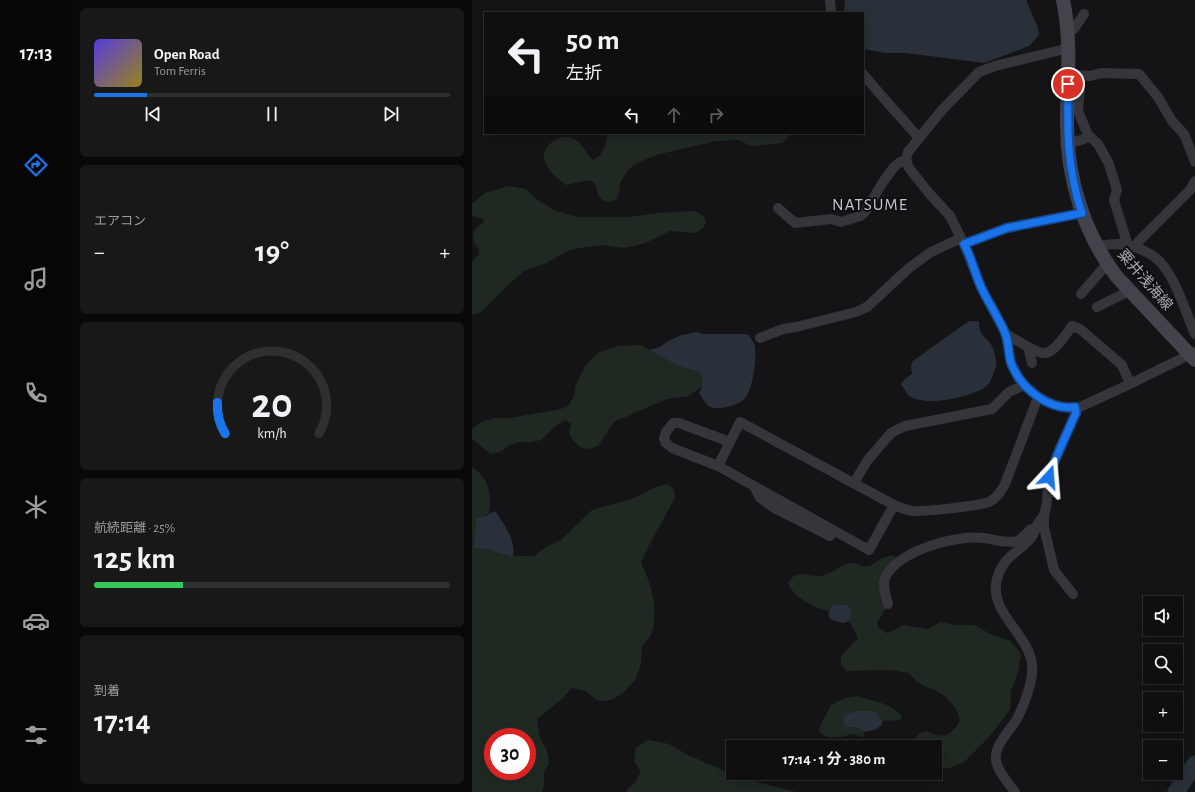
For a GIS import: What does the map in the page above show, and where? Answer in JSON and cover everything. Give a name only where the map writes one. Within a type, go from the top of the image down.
[{"type":"main road","name":"粟井浅海線","points":[[1063,0],[1069,48],[1075,75],[1067,127],[1068,144],[1071,173],[1082,213],[1107,264],[1129,291],[1193,356]]},
{"type":"street","points":[[830,0],[832,12]]},
{"type":"street","points":[[1067,30],[1074,29],[1084,14]]},
{"type":"street","points":[[1069,48],[995,66],[979,72],[942,110],[908,152],[906,160],[909,168],[950,216],[963,241],[982,289],[1006,334],[1011,363],[1024,385],[1038,397],[1055,405],[1069,408],[1075,407],[1092,402],[1193,356]]},
{"type":"street","points":[[1131,246],[1114,200],[1118,190],[1109,164],[1098,144],[1088,135],[1078,110],[1075,75],[1090,76],[1101,73],[1139,74],[1155,93],[1172,121],[1184,134],[1195,162]]},
{"type":"street","points":[[864,75],[920,138]]},
{"type":"street","points":[[1068,144],[1084,139],[1088,135]]},
{"type":"street","points":[[778,208],[795,223],[831,219],[841,222],[860,216],[865,212],[883,182],[894,168],[900,162],[906,160]]},
{"type":"street","points":[[1131,246],[1138,242],[1190,190],[1195,181]]},
{"type":"street","points":[[760,338],[783,329],[856,312],[866,307],[909,268],[931,252],[1007,228],[1082,213]]},
{"type":"street","points":[[1097,246],[1118,244],[1131,246],[1155,258],[1168,272],[1195,334]]},
{"type":"street","points":[[1081,294],[1107,264]]},
{"type":"street","points":[[1097,307],[1129,291]]},
{"type":"street","points":[[1006,334],[1028,347],[1044,354],[1060,343],[1072,326],[1080,329],[1122,365],[1130,384]]},
{"type":"street","points":[[1028,347],[1032,363]]},
{"type":"street","points":[[854,483],[867,461],[891,433],[905,426],[992,409],[1010,392],[1024,385]]},
{"type":"street","points":[[718,466],[740,422],[894,505],[912,511],[976,505],[989,502],[999,495],[1005,484],[1038,397]]},
{"type":"street","points":[[1073,594],[1054,570],[1044,527],[1044,515],[1049,477],[1076,413],[1075,407]]},
{"type":"street","points":[[730,442],[680,423],[674,423],[666,432],[664,438],[665,442],[672,448],[718,466],[869,550],[894,505]]},
{"type":"street","points":[[888,604],[884,592],[885,579],[891,568],[902,559],[915,552],[940,543],[963,539],[983,538],[1006,542],[1017,541],[1037,524],[1044,515]]},
{"type":"street","points":[[1015,792],[996,764],[995,756],[998,746],[1017,718],[1029,690],[1032,664],[1020,636],[1001,609],[996,589],[996,580],[1008,557],[1032,537],[1037,524]]},
{"type":"shaded area","points":[[845,0],[1026,0],[1038,28],[1039,35],[1029,46],[984,63],[906,53],[886,53],[864,49],[864,12],[844,12]]},
{"type":"shaded area","points":[[608,134],[791,134],[782,143],[751,146],[739,140],[716,141],[656,155],[635,164],[627,171],[620,183],[619,193],[616,200],[611,202],[601,199],[597,192],[595,183],[589,180],[566,185],[554,175],[545,162],[544,157],[547,147],[551,143],[561,138],[572,138],[579,142],[593,160],[600,155],[604,149]]},
{"type":"shaded area","points":[[509,186],[526,189],[536,199],[556,211],[578,217],[629,217],[658,213],[695,211],[704,216],[706,222],[703,228],[695,233],[670,231],[643,244],[624,248],[603,245],[579,248],[565,252],[547,263],[524,271],[480,313],[472,315],[472,262],[479,254],[479,249],[474,243],[473,233],[476,228],[484,222],[484,219],[472,216],[472,204],[485,193]]},
{"type":"shaded area","points":[[970,321],[979,322],[982,334],[988,340],[995,354],[996,366],[987,386],[971,394],[940,401],[921,400],[909,396],[901,384],[912,374],[911,366],[913,361]]},
{"type":"shaded area","points":[[697,332],[703,334],[744,334],[749,335],[754,342],[755,355],[752,380],[748,394],[739,403],[721,408],[713,408],[704,401],[699,393],[703,382],[699,372],[678,366],[649,350],[660,347],[668,341],[682,335]]},
{"type":"shaded area","points":[[640,345],[678,366],[699,372],[703,378],[703,386],[688,396],[667,399],[614,422],[598,446],[589,449],[580,447],[572,439],[569,433],[571,424],[565,420],[557,425],[541,440],[512,444],[500,452],[491,454],[472,439],[472,429],[481,422],[495,418],[509,418],[567,407],[575,395],[575,387],[585,366],[598,353],[616,346]]},
{"type":"shaded area","points":[[472,467],[478,471],[486,481],[490,500],[489,513],[476,519],[475,532],[488,549],[509,556],[534,556],[546,547],[561,540],[592,510],[634,498],[656,487],[667,484],[674,489],[675,498],[649,545],[641,563],[651,590],[654,619],[650,637],[642,646],[641,664],[635,680],[624,692],[612,700],[598,701],[585,691],[572,688],[562,699],[537,719],[539,735],[547,751],[549,764],[544,772],[544,786],[542,792],[472,792]]},
{"type":"shaded area","points":[[495,511],[511,538],[513,544],[513,557],[488,549],[474,548],[476,518],[483,517]]},
{"type":"shaded area","points":[[893,555],[900,562],[885,581],[887,607],[877,622],[879,628],[887,633],[903,625],[928,629],[940,622],[956,625],[975,625],[990,634],[1010,641],[1021,653],[1018,672],[1011,691],[1010,710],[989,737],[964,762],[950,768],[942,768],[942,740],[914,740],[920,733],[927,731],[932,734],[942,736],[954,730],[960,720],[956,709],[947,698],[935,690],[916,681],[909,673],[891,670],[847,671],[841,665],[841,656],[858,638],[849,621],[852,611],[847,605],[833,604],[828,611],[816,607],[799,597],[788,583],[791,578],[799,574],[821,576],[850,563],[855,563],[861,566],[869,566],[882,558]]},
{"type":"shaded area","points":[[833,604],[847,605],[852,611],[849,621],[844,623],[832,620],[830,618],[829,613]]},
{"type":"shaded area","points":[[858,696],[891,707],[901,715],[901,720],[883,721],[875,711],[857,727],[864,732],[864,737],[850,734],[834,738],[819,732],[822,722],[831,705],[845,698]]},
{"type":"shaded area","points":[[857,711],[875,711],[883,721],[881,726],[874,730],[864,732],[857,727],[845,727],[843,719],[847,714]]},
{"type":"shaded area","points":[[648,740],[669,744],[686,754],[726,771],[726,780],[749,780],[796,792],[627,792],[627,789],[635,783],[641,771],[634,761],[636,748]]},
{"type":"waterway","points":[[1176,792],[1195,764]]},
{"type":"district","name":"NATSUME","points":[[870,204]]},
{"type":"route","points":[[1049,477],[1076,413],[1075,407],[1069,408],[1055,405],[1038,397],[1019,379],[1011,363],[1006,334],[982,289],[964,244],[1021,224],[1082,213],[1076,195],[1068,152],[1068,84]]}]
